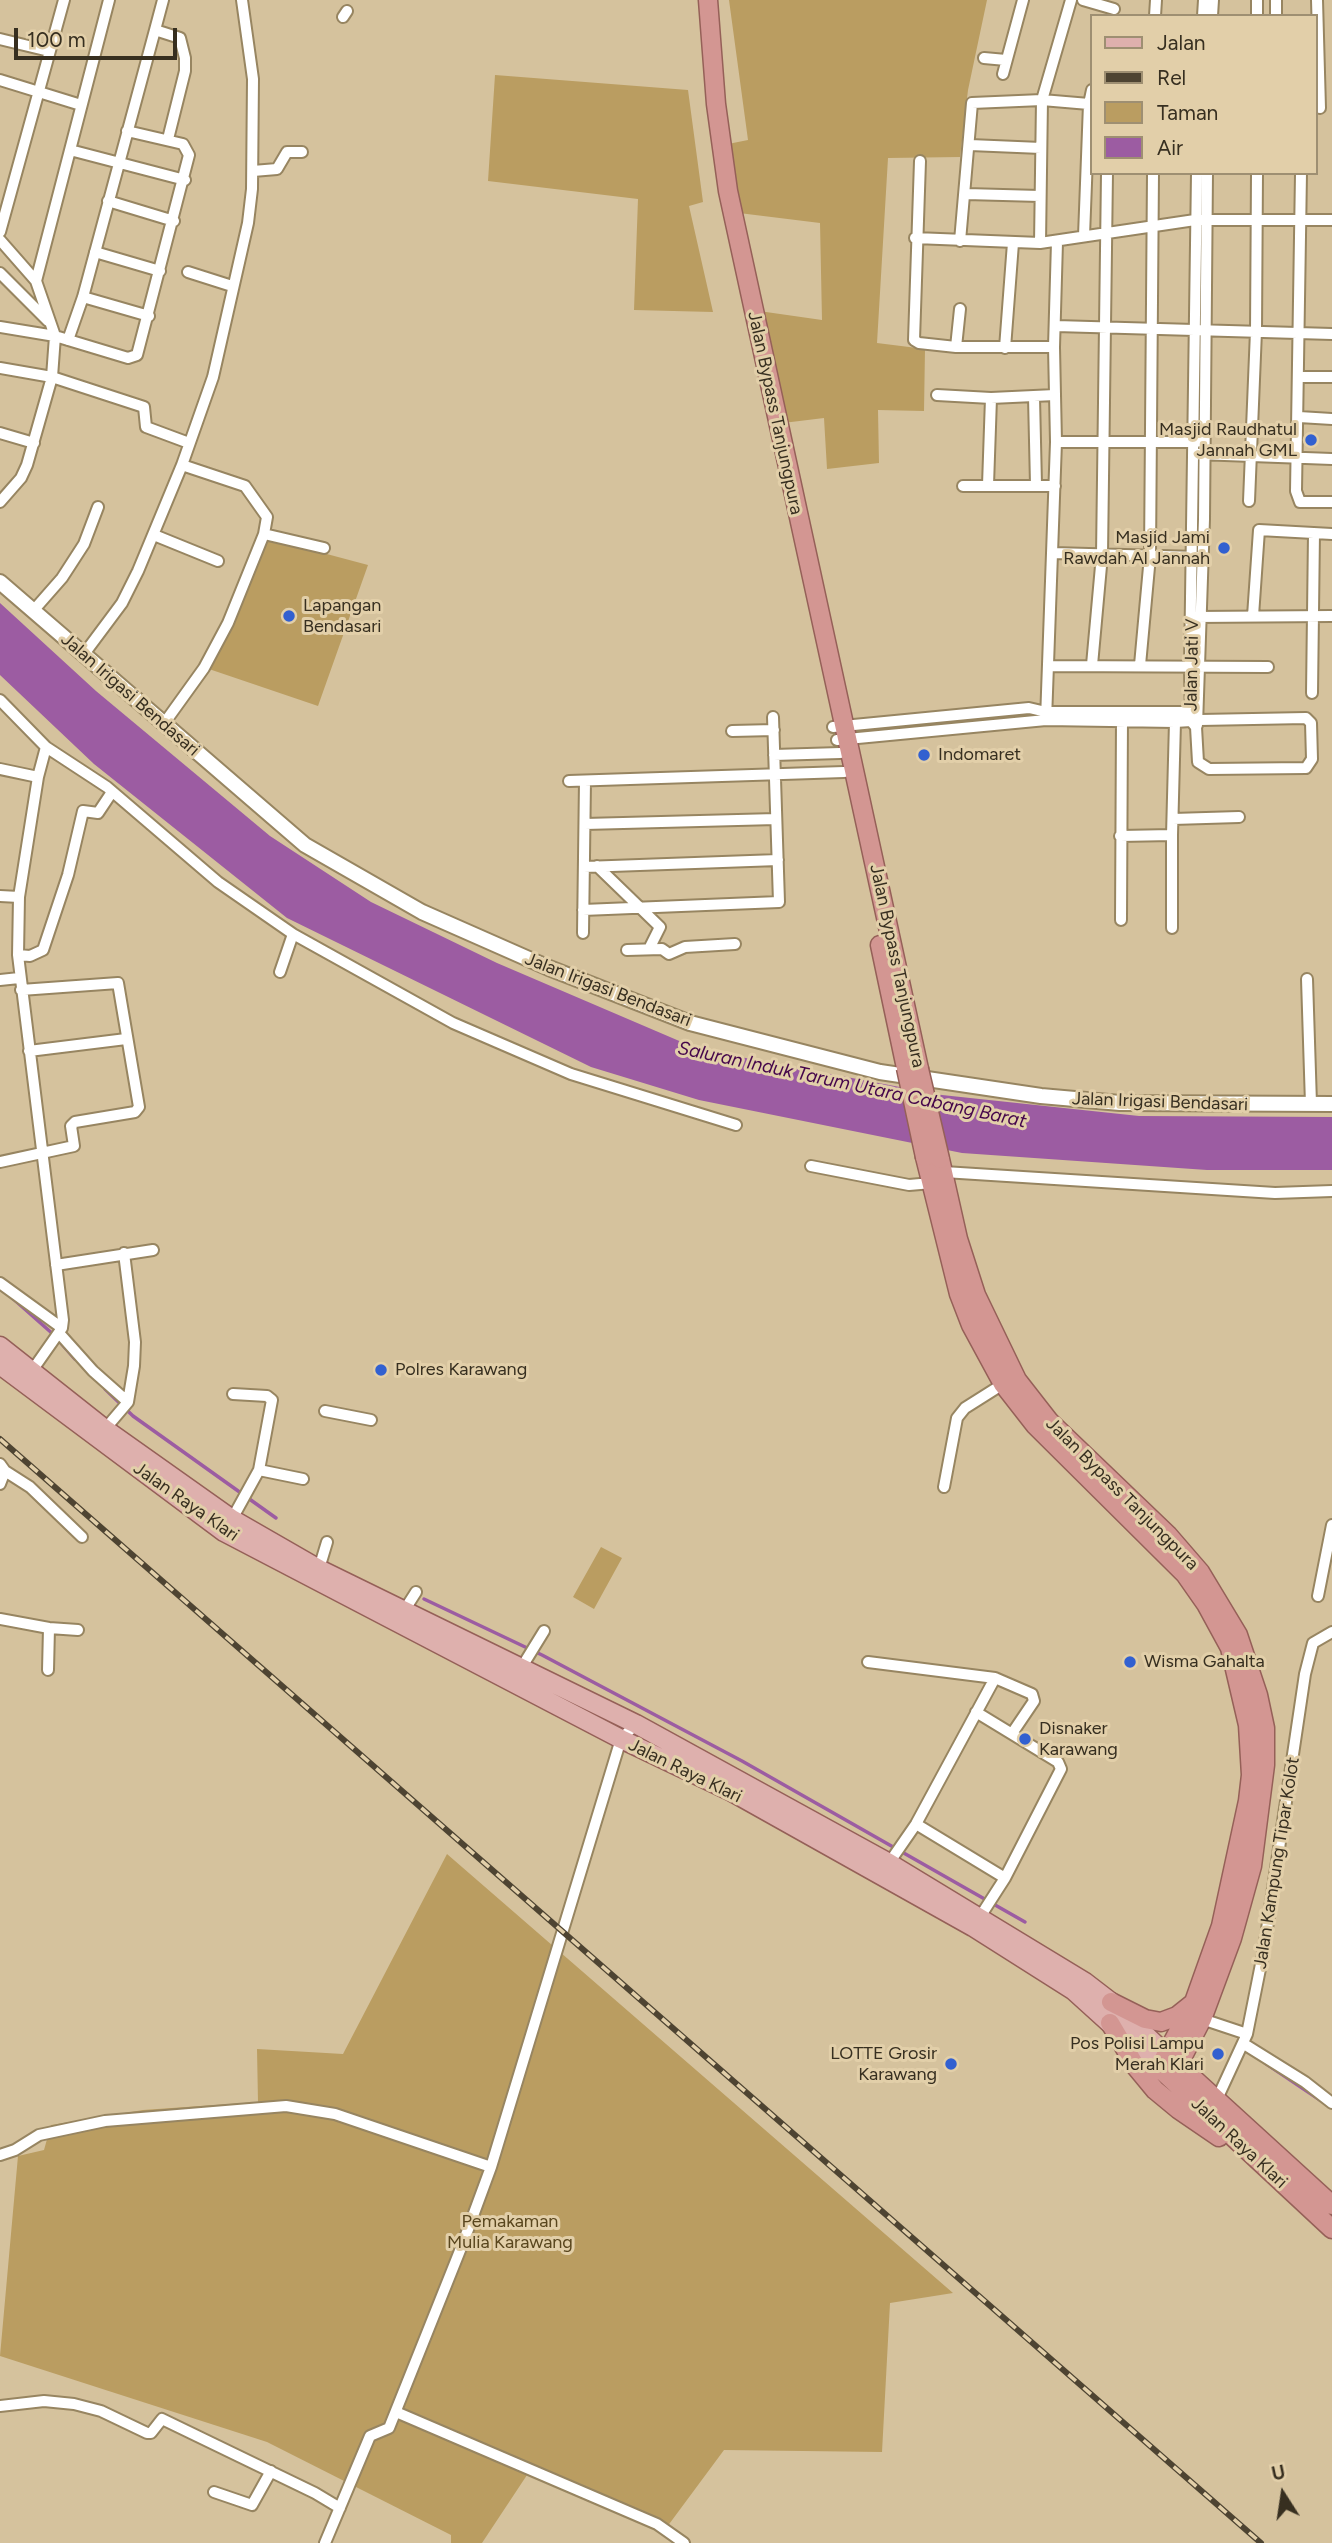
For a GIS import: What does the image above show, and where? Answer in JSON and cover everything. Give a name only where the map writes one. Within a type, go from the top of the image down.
[{"type":"highway","name":"Jalan Bypass Tanjungpura","points":[[696,0],[705,106],[719,193],[935,1168],[959,1294],[971,1325],[1003,1384],[1035,1425],[1185,1574],[1219,1627],[1235,1666],[1248,1725],[1251,1775],[1221,1926],[1169,2067]]},
{"type":"highway","name":"Jalan Bypass Tanjungpura","points":[[708,0],[716,104],[728,191],[840,737],[844,772],[913,1069]]},
{"type":"highway","name":"Jalan Bypass Tanjungpura","points":[[935,1168],[976,1295],[1017,1380],[1049,1421],[1168,1535],[1200,1572],[1222,1606],[1249,1662],[1265,1728],[1264,1792],[1243,1903],[1202,2019],[1169,2067]]},
{"type":"highway","points":[[1111,2002],[1145,2019],[1161,2022],[1177,2016],[1195,2002]]},
{"type":"highway","points":[[1202,2019],[1197,2048],[1199,2068],[1213,2095]]},
{"type":"highway","points":[[1110,2023],[1136,2067],[1156,2090],[1178,2109],[1262,2167]]},
{"type":"highway","name":"Jalan Raya Klari","points":[[1169,2067],[1213,2095],[1332,2205]]},
{"type":"highway","name":"Jalan Raya Klari","points":[[1169,2067],[1262,2167],[1332,2229]]},
{"type":"main road","name":"Jalan Raya Klari","points":[[0,1346],[28,1377],[150,1479],[225,1532],[322,1559]]},
{"type":"main road","name":"Jalan Raya Klari","points":[[0,1365],[28,1377],[232,1519],[322,1559],[407,1606],[621,1739],[983,1913],[1110,2023],[1169,2067]]},
{"type":"main road","name":"Jalan Raya Klari","points":[[407,1606],[524,1663],[636,1724],[895,1854],[1111,2002],[1169,2067]]},
{"type":"street","points":[[0,232],[64,0]]},
{"type":"street","points":[[36,281],[109,0]]},
{"type":"street","points":[[68,340],[83,297],[163,0]]},
{"type":"street","points":[[84,654],[121,603],[153,535],[182,465],[213,377],[248,222],[253,171],[253,79],[242,0]]},
{"type":"street","points":[[1003,74],[1023,0]]},
{"type":"street","points":[[1040,243],[1042,100],[1071,0]]},
{"type":"street","points":[[1083,0],[1114,11]]},
{"type":"street","points":[[1318,18],[1323,108]]},
{"type":"street","points":[[155,30],[180,38],[185,58],[185,71],[168,139]]},
{"type":"street","points":[[0,39],[50,51]]},
{"type":"street","points":[[984,58],[1006,60]]},
{"type":"street","points":[[0,80],[81,105]]},
{"type":"street","points":[[1084,236],[1090,97]]},
{"type":"street","points":[[960,241],[974,102],[1042,100],[1088,104]]},
{"type":"street","points":[[0,327],[55,335],[128,358],[137,355],[185,180],[187,149],[183,144],[168,139],[127,131]]},
{"type":"street","points":[[970,145],[1041,148]]},
{"type":"street","points":[[70,150],[185,180]]},
{"type":"street","points":[[253,171],[276,169],[287,152],[302,152]]},
{"type":"street","points":[[920,161],[915,238],[914,340],[919,343],[956,347],[1054,347]]},
{"type":"street","points":[[1091,665],[1102,555],[1107,175]]},
{"type":"street","points":[[1140,666],[1150,556],[1153,175]]},
{"type":"street","points":[[1197,175],[1200,220]]},
{"type":"street","points":[[1200,220],[1207,175]]},
{"type":"street","points":[[1250,501],[1256,331],[1257,175]]},
{"type":"street","points":[[1301,175],[1298,500],[1332,502]]},
{"type":"street","points":[[966,194],[1040,196]]},
{"type":"street","points":[[108,201],[174,221]]},
{"type":"street","points":[[915,238],[1040,243],[1200,220],[1332,220]]},
{"type":"street","name":"Jalan Jati V","points":[[1194,720],[1306,718],[1311,723],[1310,766],[1278,769],[1201,766],[1198,762],[1194,720],[1200,220]]},
{"type":"street","points":[[0,240],[36,281],[55,335],[52,377],[34,443],[21,478],[0,502]]},
{"type":"street","points":[[1046,716],[1054,553],[1057,242]]},
{"type":"street","points":[[1005,348],[1013,243]]},
{"type":"street","points":[[95,252],[160,271]]},
{"type":"street","points":[[188,272],[232,286]]},
{"type":"street","points":[[0,273],[50,323]]},
{"type":"street","points":[[83,297],[149,316]]},
{"type":"street","points":[[956,347],[960,309]]},
{"type":"street","points":[[1056,326],[1332,334]]},
{"type":"street","points":[[0,368],[52,377],[144,407],[146,427],[189,443]]},
{"type":"street","points":[[1300,377],[1332,377]]},
{"type":"street","points":[[937,395],[991,398],[1055,395]]},
{"type":"street","points":[[1034,397],[1036,485]]},
{"type":"street","points":[[988,485],[991,398]]},
{"type":"street","points":[[1299,417],[1332,419]]},
{"type":"street","points":[[0,433],[34,443]]},
{"type":"street","points":[[1056,442],[1198,442]]},
{"type":"street","points":[[1198,454],[1332,459]]},
{"type":"street","points":[[163,725],[204,668],[228,624],[264,534],[267,517],[245,486],[182,465]]},
{"type":"street","points":[[963,486],[1055,486]]},
{"type":"street","points":[[33,611],[62,578],[83,544],[99,507]]},
{"type":"street","points":[[1253,616],[1259,530],[1332,534]]},
{"type":"street","points":[[1312,693],[1314,533]]},
{"type":"street","points":[[264,534],[324,548]]},
{"type":"street","points":[[153,535],[218,561]]},
{"type":"street","points":[[1054,553],[1198,557]]},
{"type":"street","name":"Jalan Irigasi Bendasari","points":[[0,582],[305,845],[422,912],[549,968],[690,1023],[880,1072],[1041,1096],[1177,1105],[1332,1104]]},
{"type":"street","points":[[1197,617],[1332,616]]},
{"type":"street","points":[[1049,666],[1268,667]]},
{"type":"street","points":[[0,700],[46,747],[112,792],[218,883],[293,934],[453,1023],[570,1074],[736,1125]]},
{"type":"street","points":[[774,755],[840,737],[1029,708],[1046,716],[1194,720]]},
{"type":"street","points":[[583,910],[779,902],[773,717]]},
{"type":"street","points":[[1122,717],[1175,722],[1194,720]]},
{"type":"street","points":[[1121,920],[1122,717]]},
{"type":"street","points":[[1172,928],[1175,722]]},
{"type":"street","points":[[732,731],[774,730]]},
{"type":"street","points":[[28,1377],[60,1332],[56,1265],[18,955],[19,897],[38,777],[46,747]]},
{"type":"street","points":[[0,769],[38,777]]},
{"type":"street","points":[[569,781],[844,772]]},
{"type":"street","points":[[583,933],[585,781]]},
{"type":"street","points":[[18,955],[30,956],[43,950],[68,875],[83,811],[98,813],[112,792]]},
{"type":"street","points":[[1173,819],[1239,817]]},
{"type":"street","points":[[585,824],[776,819]]},
{"type":"street","points":[[1121,836],[1172,835]]},
{"type":"street","points":[[584,867],[778,860]]},
{"type":"street","points":[[597,866],[660,927],[649,949]]},
{"type":"street","points":[[0,896],[19,897]]},
{"type":"street","points":[[280,972],[293,934]]},
{"type":"street","points":[[627,950],[662,949],[669,954],[685,947],[735,944]]},
{"type":"street","points":[[0,980],[19,978]]},
{"type":"street","points":[[1307,979],[1311,1104]]},
{"type":"street","points":[[0,1162],[75,1145],[71,1126],[75,1122],[138,1111],[118,983],[21,990]]},
{"type":"street","points":[[29,1051],[126,1039]]},
{"type":"street","points":[[811,1166],[909,1185],[935,1168],[1275,1193],[1332,1191]]},
{"type":"street","points":[[56,1265],[124,1252],[153,1250]]},
{"type":"street","points":[[105,1429],[125,1406],[135,1342],[124,1252]]},
{"type":"street","points":[[0,1283],[60,1332],[125,1406]]},
{"type":"street","points":[[944,1487],[957,1418],[965,1408],[1003,1384]]},
{"type":"street","points":[[232,1519],[259,1470],[272,1401],[267,1396],[233,1394]]},
{"type":"street","points":[[325,1411],[370,1420]]},
{"type":"street","points":[[0,1484],[3,1467],[30,1487],[82,1536]]},
{"type":"street","points":[[259,1470],[303,1479]]},
{"type":"street","points":[[1318,1596],[1332,1525]]},
{"type":"street","points":[[0,1619],[78,1630]]},
{"type":"street","points":[[48,1670],[49,1628]]},
{"type":"street","name":"Jalan Kampung Tipar Kolot","points":[[1213,2095],[1245,2039],[1264,1949],[1305,1674],[1313,1643],[1332,1632]]},
{"type":"street","points":[[524,1663],[541,1636]]},
{"type":"street","points":[[869,1662],[995,1678],[1032,1694],[1034,1701],[1013,1732]]},
{"type":"street","points":[[895,1854],[916,1824],[995,1678]]},
{"type":"street","points":[[976,1712],[1013,1732],[1058,1762],[1061,1772],[1005,1878],[983,1913]]},
{"type":"street","points":[[324,2543],[370,2436],[387,2431],[396,2412],[491,2167],[621,1739],[636,1724]]},
{"type":"street","points":[[916,1824],[1005,1878]]},
{"type":"street","points":[[1202,2019],[1245,2039],[1332,2103]]},
{"type":"street","points":[[0,2155],[15,2150],[39,2135],[105,2121],[286,2106],[335,2114],[491,2167]]},
{"type":"street","points":[[0,2406],[44,2401],[74,2404],[101,2412],[147,2433],[151,2433],[162,2419],[340,2508]]},
{"type":"street","points":[[396,2412],[657,2524],[684,2543]]},
{"type":"street","points":[[214,2491],[252,2505],[271,2472]]},
{"type":"green space","points":[[729,0],[987,0],[968,90],[960,157],[888,158],[877,343],[925,349],[924,411],[878,410],[879,463],[827,469],[824,418],[783,423],[759,311],[822,320],[820,223],[739,213],[728,144],[748,140]]},
{"type":"green space","points":[[495,75],[688,90],[703,202],[689,206],[713,312],[634,310],[638,199],[488,181]]},
{"type":"green space","name":"Lapangan Bendasari","points":[[263,537],[368,565],[318,706],[206,668]]},
{"type":"green space","points":[[601,1547],[622,1558],[594,1609],[573,1597]]},
{"type":"green space","name":"Pemakaman Mulia Karawang","points":[[447,1854],[953,2293],[890,2303],[882,2452],[724,2450],[664,2531],[527,2475],[482,2543],[451,2543],[451,2535],[267,2442],[0,2356],[18,2156],[44,2150],[51,2125],[143,2110],[258,2102],[257,2049],[343,2054]]},
{"type":"water","name":"Saluran Induk Tarum Utara Cabang Barat","points":[[0,603],[96,691],[270,836],[371,902],[497,963],[698,1049],[942,1095],[1139,1116],[1332,1117],[1332,1170],[1207,1170],[962,1153],[699,1100],[591,1067],[287,918],[94,764],[0,675]]},
{"type":"waterway","points":[[10,1296],[54,1335]]},
{"type":"waterway","points":[[61,1343],[75,1359]]},
{"type":"waterway","points":[[105,1389],[133,1416],[276,1518]]},
{"type":"waterway","points":[[424,1599],[542,1655],[742,1761],[1025,1922]]},
{"type":"waterway","points":[[1265,2063],[1320,2100]]},
{"type":"railway","points":[[0,1439],[1261,2543]]},
{"type":"place","name":"Masjid Raudhatul Jannah GML","points":[[1311,440]]},
{"type":"place","name":"Masjid Jami Rawdah Al Jannah","points":[[1224,548]]},
{"type":"place","name":"Lapangan Bendasari","points":[[289,616]]},
{"type":"place","name":"Indomaret","points":[[924,755]]},
{"type":"place","name":"Polres Karawang","points":[[381,1370]]},
{"type":"place","name":"Wisma Gahalta","points":[[1130,1662]]},
{"type":"place","name":"Disnaker Karawang","points":[[1025,1739]]},
{"type":"place","name":"Pos Polisi Lampu Merah Klari","points":[[1218,2054]]},
{"type":"place","name":"LOTTE Grosir Karawang","points":[[951,2064]]}]
